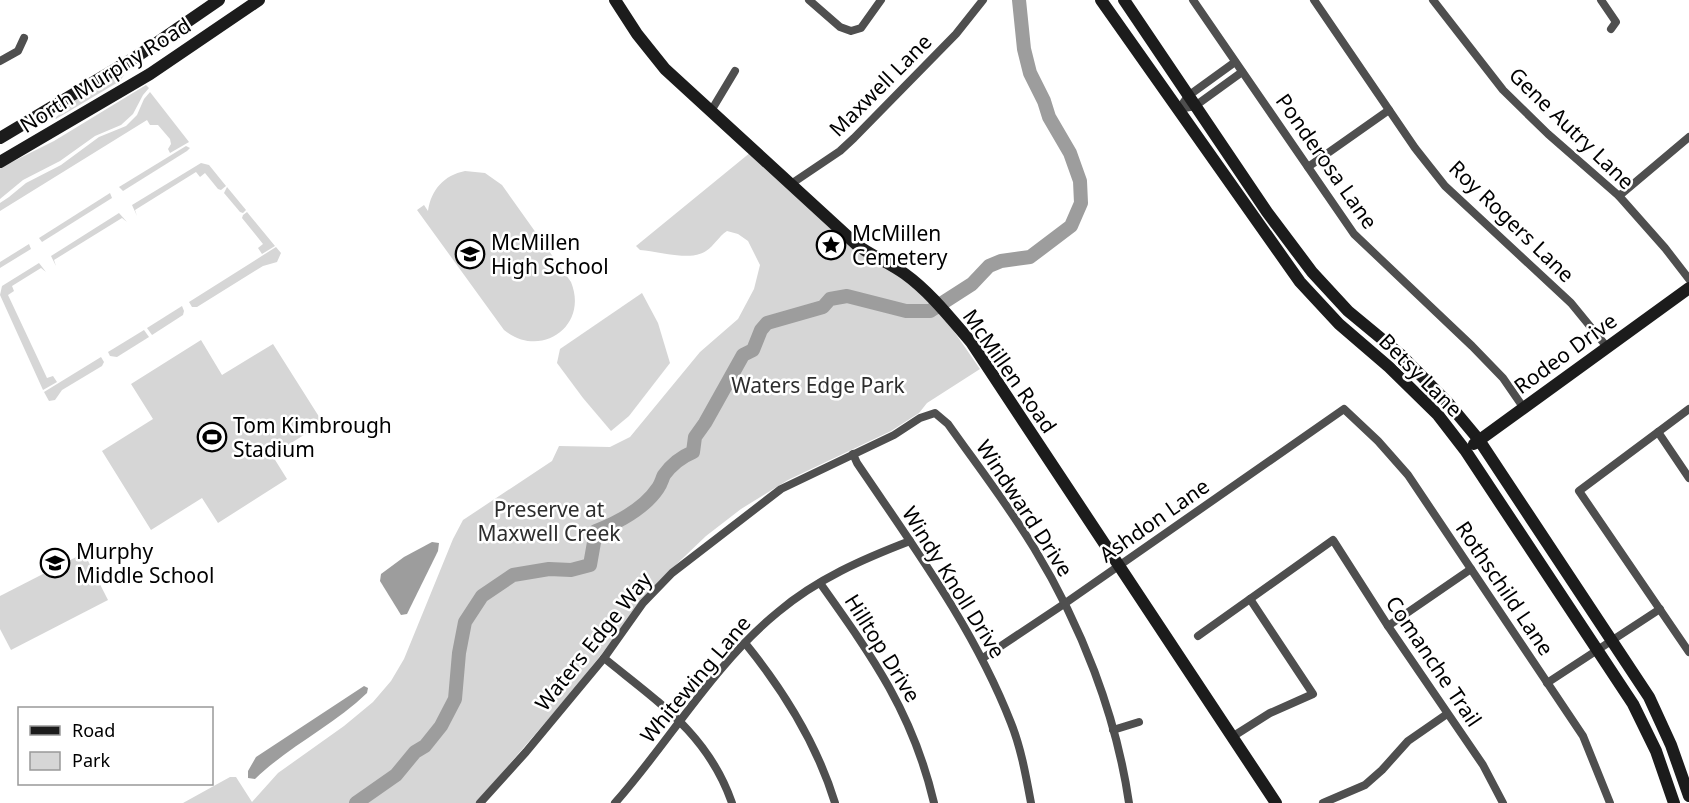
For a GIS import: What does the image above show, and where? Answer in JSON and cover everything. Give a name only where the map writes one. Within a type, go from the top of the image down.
[{"type":"main road","name":"North Murphy Road","points":[[0,138],[139,55],[219,0]]},
{"type":"main road","name":"North Murphy Road","points":[[0,162],[150,74],[259,0]]},
{"type":"main road","name":"McMillen Road","points":[[615,0],[665,69],[857,245],[870,255],[905,274],[925,291],[971,342],[1276,803]]},
{"type":"main road","name":"Betsy Lane","points":[[1101,0],[1300,282],[1339,324],[1389,367],[1438,415],[1465,450],[1633,704],[1656,751],[1674,803]]},
{"type":"main road","name":"Betsy Lane","points":[[1124,0],[1267,212],[1312,272],[1348,311],[1400,354],[1449,404],[1479,440],[1649,697],[1671,745],[1689,796]]},
{"type":"main road","name":"Rodeo Drive","points":[[1465,450],[1689,288]]},
{"type":"street","points":[[809,0],[840,27],[851,32],[861,27],[881,0]]},
{"type":"street","name":"Maxwell Lane","points":[[791,184],[840,152],[956,34],[983,0]]},
{"type":"street","name":"Ponderosa Lane","points":[[1193,0],[1354,234],[1473,346],[1503,378],[1523,407]]},
{"type":"street","name":"Roy Rogers Lane","points":[[1314,0],[1415,148],[1445,186],[1571,303],[1606,347]]},
{"type":"street","name":"Gene Autry Lane","points":[[1433,0],[1503,90],[1548,134],[1619,196],[1689,279]]},
{"type":"street","points":[[1601,0],[1616,22],[1611,29]]},
{"type":"street","points":[[0,61],[18,51],[24,38]]},
{"type":"street","points":[[1191,101],[1235,62]]},
{"type":"street","points":[[711,111],[735,71]]},
{"type":"street","points":[[1179,109],[1242,72]]},
{"type":"street","points":[[1308,167],[1389,110]]},
{"type":"street","points":[[1619,196],[1644,173],[1680,147],[1689,137]]},
{"type":"street","name":"Ashdon Lane","points":[[982,658],[1064,604],[1344,409]]},
{"type":"street","name":"Rothschild Lane","points":[[1344,409],[1378,441],[1408,476],[1471,569],[1583,736],[1610,803]]},
{"type":"street","points":[[1689,409],[1579,490],[1689,652]]},
{"type":"street","name":"Waters Edge Way","points":[[480,803],[526,752],[604,658],[643,603],[672,573],[781,489],[894,435],[920,418],[935,412]]},
{"type":"street","name":"Windward Drive","points":[[935,412],[948,424],[1034,549],[1064,604],[1091,662],[1113,730],[1130,803]]},
{"type":"street","points":[[1658,432],[1689,478]]},
{"type":"street","name":"Windy Knoll Drive","points":[[853,454],[975,643],[1012,725],[1031,803]]},
{"type":"street","name":"Comanche Trail","points":[[1250,600],[1333,540],[1388,626],[1483,765],[1503,803]]},
{"type":"street","name":"Whitewing Lane","points":[[620,801],[745,643],[777,613],[820,582],[862,559],[910,542]]},
{"type":"street","points":[[1388,626],[1471,569]]},
{"type":"street","name":"Hilltop Drive","points":[[820,582],[891,688],[913,735],[934,803]]},
{"type":"street","points":[[1198,636],[1250,600],[1313,694],[1270,713],[1232,737]]},
{"type":"street","points":[[1547,683],[1660,609]]},
{"type":"street","points":[[745,643],[781,692],[812,744],[835,803]]},
{"type":"street","points":[[604,658],[681,721],[712,758],[732,803]]},
{"type":"street","points":[[1323,803],[1365,785],[1408,741],[1448,714]]},
{"type":"street","points":[[1113,730],[1139,723]]},
{"type":"green space","points":[[122,72],[124,75],[120,81],[55,118],[77,99]]},
{"type":"green space","points":[[146,85],[149,88],[133,114],[121,125],[95,136],[60,161],[23,180],[0,199],[0,168],[54,141]]},
{"type":"green space","points":[[150,92],[189,142],[170,153],[168,149],[171,144],[170,139],[158,125],[150,125],[147,120],[0,211],[0,203],[26,183],[61,165],[99,137],[126,126],[137,115]]},
{"type":"green space","points":[[186,146],[190,148],[187,151],[123,191],[119,187]]},
{"type":"green space","points":[[751,152],[920,293],[953,330],[980,369],[927,403],[919,413],[891,431],[788,480],[741,509],[706,536],[659,581],[574,689],[476,803],[183,803],[230,777],[236,777],[252,802],[278,773],[344,726],[373,702],[391,681],[404,659],[463,520],[552,461],[559,446],[610,447],[630,437],[700,352],[738,319],[754,289],[760,265],[748,241],[738,234],[727,231],[706,251],[692,256],[640,250],[636,246]]},
{"type":"green space","points":[[201,163],[209,165],[226,186],[221,190],[218,189],[205,173],[200,177],[196,172],[135,210],[137,216],[132,205]]},
{"type":"green space","points":[[465,171],[485,173],[502,185],[571,282],[575,298],[573,312],[567,324],[558,334],[546,340],[533,341],[518,338],[504,330],[417,210],[424,205],[428,211],[435,190],[451,176]]},
{"type":"green space","points":[[227,187],[246,210],[243,213],[224,193]]},
{"type":"green space","points":[[110,193],[112,198],[42,242],[39,238]]},
{"type":"green space","points":[[247,212],[275,246],[262,254],[258,248],[263,244],[242,218]]},
{"type":"green space","points":[[119,213],[127,222],[122,218],[54,260],[56,266],[51,256]]},
{"type":"green space","points":[[29,244],[31,249],[0,268],[0,262]]},
{"type":"green space","points":[[276,247],[281,253],[277,262],[263,266],[197,307],[192,307],[189,302]]},
{"type":"green space","points":[[39,263],[46,272],[41,268],[12,286],[14,291],[8,295],[47,378],[53,376],[57,382],[43,390],[0,295],[2,286]]},
{"type":"green space","points":[[642,293],[658,323],[670,363],[629,416],[611,431],[557,363],[560,349]]},
{"type":"green space","points":[[182,306],[183,315],[152,335],[147,328]]},
{"type":"green space","points":[[144,330],[149,337],[117,357],[110,356],[108,352]]},
{"type":"green space","name":"Tom Kimbrough Stadium","points":[[201,340],[222,375],[273,344],[323,423],[272,455],[287,479],[218,523],[202,498],[151,530],[102,451],[153,419],[131,384]]},
{"type":"green space","points":[[101,357],[104,362],[102,366],[62,390],[55,400],[49,401],[44,392]]},
{"type":"green space","points":[[84,553],[108,600],[11,650],[0,629],[0,596]]},
{"type":"shaded area","points":[[432,542],[439,543],[438,551],[407,614],[401,615],[380,581],[381,574],[404,557]]},
{"type":"shaded area","points":[[364,686],[368,688],[367,693],[354,705],[282,756],[255,779],[248,778],[248,771],[256,757]]},
{"type":"waterway","points":[[356,803],[396,775],[441,726],[455,699],[459,653],[465,622],[482,596],[513,575],[549,569],[571,570],[590,565],[596,531],[622,519],[646,502],[670,467],[693,452],[695,437],[743,355],[753,350],[761,330],[767,323],[823,307],[830,299],[847,296],[906,311],[930,311],[972,284],[989,266],[1001,261],[1030,257],[1071,226],[1081,203],[1080,181],[1070,153],[1049,117],[1030,73],[1024,49],[1019,0]]},
{"type":"place","name":"McMillen Cemetery","points":[[831,245]]},
{"type":"place","name":"McMillen High School","points":[[470,254]]},
{"type":"place","name":"Tom Kimbrough Stadium","points":[[212,437]]},
{"type":"place","name":"Murphy Middle School","points":[[55,563]]},
{"type":"park label","name":"Waters Edge Park","points":[[818,385]]},
{"type":"park label","name":"Preserve at Maxwell Creek","points":[[549,521]]}]
